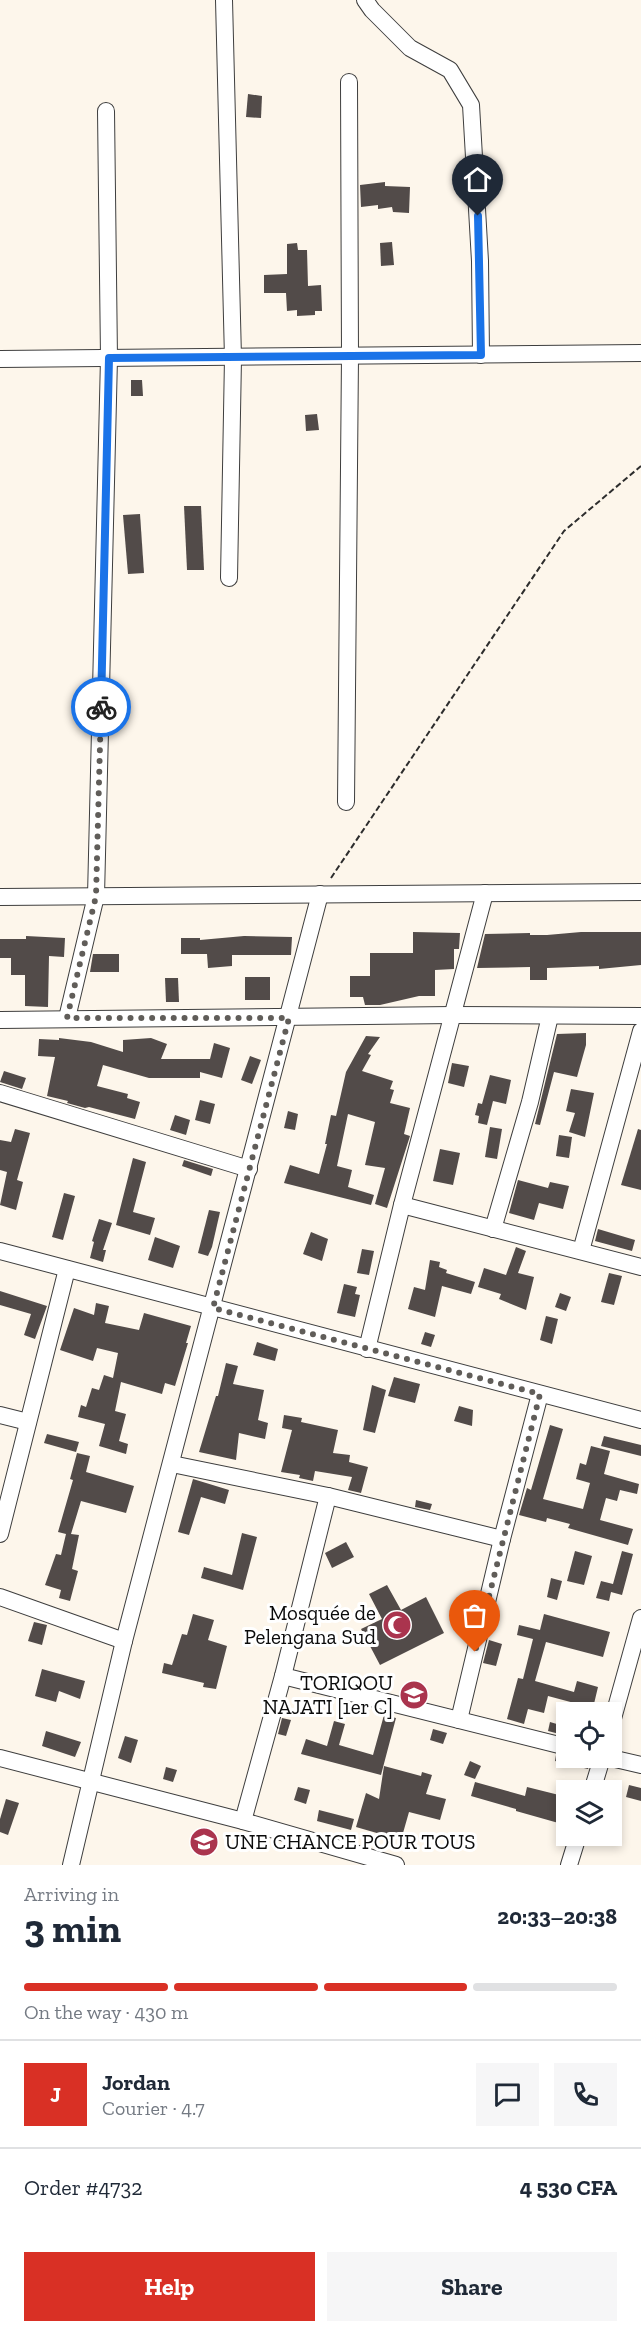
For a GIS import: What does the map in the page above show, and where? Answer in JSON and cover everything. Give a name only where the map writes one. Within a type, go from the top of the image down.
[{"type":"street","points":[[224,0],[233,358],[230,578]]},
{"type":"street","points":[[365,0],[410,48],[450,70],[471,105],[480,261],[481,355]]},
{"type":"street","points":[[346,802],[350,356],[349,82]]},
{"type":"street","points":[[67,1018],[96,896],[109,358],[106,111]]},
{"type":"street","points":[[0,358],[233,358],[641,353]]},
{"type":"street","points":[[0,897],[641,892]]},
{"type":"street","points":[[367,1349],[402,1205],[485,893]]},
{"type":"street","points":[[71,1865],[124,1641],[320,894]]},
{"type":"street","points":[[493,1229],[530,1102],[550,1016]]},
{"type":"street","points":[[0,1020],[641,1016]]},
{"type":"street","points":[[581,1251],[641,1031]]},
{"type":"street","points":[[0,1092],[249,1169]]},
{"type":"street","points":[[402,1205],[641,1267]]},
{"type":"street","points":[[0,1251],[641,1420]]},
{"type":"street","points":[[0,1534],[67,1269]]},
{"type":"street","points":[[459,1720],[502,1539],[540,1394]]},
{"type":"street","points":[[0,1415],[28,1422]]},
{"type":"street","points":[[172,1464],[328,1496],[502,1539]]},
{"type":"street","points":[[243,1821],[283,1676],[328,1496]]},
{"type":"street","points":[[0,1597],[124,1641]]},
{"type":"street","points":[[618,1702],[641,1618]]},
{"type":"street","points":[[283,1676],[556,1744]]},
{"type":"street","points":[[0,1758],[92,1784],[243,1821],[396,1865]]},
{"type":"street","points":[[622,1761],[641,1766]]},
{"type":"street","points":[[569,1865],[575,1846]]},
{"type":"path","points":[[320,894],[564,531],[641,466]]},
{"type":"building","points":[[248,94],[262,96],[261,118],[246,117]]},
{"type":"building","points":[[385,182],[385,186],[410,187],[409,213],[393,212],[392,207],[378,209],[378,205],[361,207],[360,185]]},
{"type":"building","points":[[392,242],[394,265],[381,266],[380,243]]},
{"type":"building","points":[[297,243],[298,250],[307,250],[308,286],[321,285],[322,311],[315,311],[315,315],[297,316],[297,310],[287,311],[286,293],[264,293],[264,275],[287,274],[287,244]]},
{"type":"building","points":[[131,380],[142,380],[143,396],[131,396]]},
{"type":"building","points":[[317,414],[319,430],[306,431],[305,415]]},
{"type":"building","points":[[184,506],[201,506],[204,570],[187,570]]},
{"type":"building","points":[[140,514],[144,573],[128,574],[123,515]]},
{"type":"building","points":[[413,932],[460,933],[459,949],[454,949],[454,969],[435,970],[435,996],[419,996],[380,1005],[365,1005],[363,997],[350,997],[350,976],[370,976],[370,953],[413,953]]},
{"type":"building","points":[[581,932],[641,932],[641,965],[599,969],[599,966],[547,968],[547,980],[530,980],[530,967],[477,968],[485,934],[547,935]]},
{"type":"building","points":[[26,936],[65,938],[64,957],[49,956],[48,1007],[25,1006],[25,975],[11,975],[11,958],[0,958],[0,939],[26,939]]},
{"type":"building","points":[[244,936],[292,937],[291,955],[232,955],[232,966],[208,968],[207,954],[181,954],[181,938],[200,938],[200,940]]},
{"type":"building","points":[[93,954],[119,954],[119,972],[90,972]]},
{"type":"building","points":[[245,977],[270,977],[270,1000],[245,1000]]},
{"type":"building","points":[[165,978],[178,978],[179,1002],[166,1002]]},
{"type":"building","points":[[586,1033],[586,1045],[577,1077],[554,1072],[540,1125],[535,1124],[557,1034]]},
{"type":"building","points":[[366,1036],[380,1037],[368,1054],[371,1055],[362,1071],[393,1081],[390,1089],[394,1090],[390,1103],[410,1108],[404,1134],[410,1136],[387,1208],[375,1204],[385,1168],[365,1165],[375,1122],[348,1114],[337,1166],[352,1170],[348,1187],[374,1195],[371,1205],[284,1183],[290,1165],[319,1174],[327,1144],[325,1144],[331,1115],[336,1116],[346,1072]]},
{"type":"building","points":[[59,1038],[91,1042],[123,1052],[123,1040],[151,1038],[167,1044],[161,1059],[210,1059],[214,1043],[230,1048],[222,1078],[200,1072],[200,1078],[149,1078],[103,1065],[97,1086],[128,1094],[127,1098],[140,1102],[135,1119],[89,1107],[85,1108],[47,1096],[55,1057],[38,1056],[39,1039],[59,1040]]},
{"type":"building","points":[[250,1056],[261,1060],[252,1084],[241,1080]]},
{"type":"building","points":[[452,1063],[469,1066],[464,1087],[448,1083]]},
{"type":"building","points":[[4,1071],[26,1078],[22,1089],[0,1082]]},
{"type":"building","points":[[490,1075],[511,1080],[506,1104],[493,1101],[487,1125],[478,1123],[479,1116],[475,1115],[478,1103],[482,1104]]},
{"type":"building","points":[[571,1089],[594,1093],[585,1137],[569,1132],[575,1113],[566,1111]]},
{"type":"building","points":[[200,1100],[215,1104],[210,1124],[195,1120]]},
{"type":"building","points":[[288,1111],[298,1114],[295,1130],[284,1128]]},
{"type":"building","points":[[175,1115],[190,1120],[186,1135],[170,1130]]},
{"type":"building","points":[[490,1127],[502,1129],[497,1159],[485,1157]]},
{"type":"building","points":[[15,1129],[30,1133],[17,1180],[23,1182],[16,1210],[0,1205],[7,1172],[0,1170],[0,1140],[11,1142]]},
{"type":"building","points":[[638,1129],[641,1130],[641,1190],[621,1185]]},
{"type":"building","points":[[559,1135],[572,1137],[569,1158],[556,1156]]},
{"type":"building","points":[[440,1149],[460,1153],[453,1185],[433,1181]]},
{"type":"building","points":[[133,1158],[146,1162],[133,1212],[155,1218],[150,1235],[116,1225]]},
{"type":"building","points":[[184,1160],[213,1169],[211,1176],[182,1166]]},
{"type":"building","points":[[518,1180],[548,1188],[550,1182],[569,1186],[563,1209],[539,1203],[534,1220],[509,1213]]},
{"type":"building","points":[[64,1193],[75,1196],[63,1240],[52,1237]]},
{"type":"building","points":[[209,1210],[220,1212],[208,1256],[198,1253]]},
{"type":"building","points":[[99,1219],[112,1223],[103,1250],[106,1250],[103,1262],[90,1258],[94,1242],[92,1241]]},
{"type":"building","points":[[598,1229],[635,1240],[632,1251],[595,1241]]},
{"type":"building","points":[[311,1232],[328,1239],[322,1261],[303,1254]]},
{"type":"building","points":[[155,1237],[180,1246],[173,1268],[148,1260]]},
{"type":"building","points":[[516,1247],[526,1251],[518,1273],[534,1277],[526,1310],[499,1299],[501,1294],[478,1287],[484,1268],[506,1275]]},
{"type":"building","points":[[362,1249],[374,1251],[369,1275],[357,1273]]},
{"type":"building","points":[[430,1260],[440,1262],[439,1267],[447,1270],[446,1273],[475,1282],[471,1294],[442,1286],[435,1317],[408,1309],[414,1287],[425,1290]]},
{"type":"building","points":[[609,1273],[622,1276],[614,1305],[601,1302]]},
{"type":"building","points":[[344,1284],[357,1287],[355,1294],[360,1295],[355,1317],[337,1313]]},
{"type":"building","points":[[0,1291],[47,1306],[35,1339],[24,1335],[31,1314],[0,1305]]},
{"type":"building","points":[[560,1293],[571,1297],[566,1311],[555,1307]]},
{"type":"building","points":[[96,1303],[109,1306],[105,1323],[139,1330],[144,1313],[191,1326],[175,1386],[165,1383],[162,1394],[121,1382],[115,1411],[126,1414],[119,1441],[128,1444],[126,1454],[99,1446],[105,1424],[78,1417],[81,1405],[86,1407],[92,1388],[99,1390],[104,1375],[113,1378],[118,1353],[97,1348],[93,1361],[60,1350],[74,1308],[94,1315]]},
{"type":"building","points":[[546,1316],[558,1319],[552,1344],[540,1340]]},
{"type":"building","points":[[425,1332],[435,1335],[431,1347],[421,1344]]},
{"type":"building","points":[[257,1342],[278,1349],[275,1361],[253,1355]]},
{"type":"building","points":[[226,1363],[238,1366],[233,1384],[264,1390],[258,1420],[268,1423],[265,1439],[239,1433],[236,1460],[199,1452],[216,1396],[218,1396]]},
{"type":"building","points":[[394,1377],[420,1384],[415,1403],[388,1396]]},
{"type":"building","points":[[372,1385],[386,1390],[375,1433],[363,1430]]},
{"type":"building","points":[[459,1406],[473,1410],[472,1426],[454,1421]]},
{"type":"building","points":[[284,1415],[302,1418],[301,1422],[338,1430],[333,1453],[350,1455],[349,1462],[368,1467],[361,1493],[348,1490],[352,1477],[315,1471],[313,1481],[299,1478],[300,1475],[281,1472],[292,1430],[282,1428]]},
{"type":"building","points":[[550,1425],[563,1429],[543,1499],[583,1509],[590,1483],[576,1479],[580,1463],[586,1465],[591,1446],[610,1451],[604,1474],[639,1484],[637,1494],[620,1490],[617,1501],[606,1498],[600,1520],[633,1529],[628,1545],[568,1528],[570,1524],[547,1518],[546,1522],[519,1515],[527,1488],[531,1490]]},
{"type":"building","points":[[47,1434],[79,1442],[76,1452],[44,1443]]},
{"type":"building","points":[[604,1436],[641,1445],[641,1456],[601,1446]]},
{"type":"building","points":[[77,1453],[90,1456],[86,1472],[134,1486],[126,1513],[81,1501],[71,1534],[79,1535],[72,1569],[78,1571],[70,1601],[59,1598],[61,1590],[45,1585],[56,1554],[61,1555],[66,1534],[58,1532],[73,1480],[70,1479]]},
{"type":"building","points":[[193,1479],[229,1490],[225,1504],[201,1497],[189,1535],[178,1532]]},
{"type":"building","points":[[416,1500],[432,1504],[430,1510],[415,1507]]},
{"type":"building","points":[[242,1533],[257,1537],[243,1590],[201,1578],[204,1567],[232,1575]]},
{"type":"building","points":[[346,1542],[354,1557],[332,1568],[325,1553]]},
{"type":"building","points":[[575,1551],[592,1556],[584,1585],[567,1581]]},
{"type":"building","points":[[622,1551],[633,1554],[622,1595],[611,1592],[609,1601],[596,1598],[601,1581],[613,1584]]},
{"type":"building","points":[[551,1578],[562,1581],[557,1600],[547,1597]]},
{"type":"building","points":[[387,1585],[401,1610],[426,1597],[444,1633],[380,1665],[361,1629],[382,1619],[369,1594]]},
{"type":"building","points":[[193,1614],[214,1620],[208,1640],[227,1646],[216,1689],[203,1687],[204,1683],[162,1673],[164,1663],[172,1665],[182,1634],[187,1635]]},
{"type":"building","points":[[544,1614],[610,1632],[603,1657],[546,1642],[535,1681],[574,1692],[577,1681],[598,1687],[594,1702],[570,1702],[548,1696],[544,1713],[528,1709],[524,1724],[507,1719],[518,1678],[523,1679],[533,1639],[517,1635],[519,1625],[540,1630]]},
{"type":"building","points":[[34,1622],[47,1625],[42,1645],[28,1641]]},
{"type":"building","points":[[489,1640],[502,1644],[496,1666],[483,1663]]},
{"type":"building","points":[[42,1669],[85,1681],[80,1699],[59,1691],[56,1702],[35,1696]]},
{"type":"building","points":[[384,1715],[396,1718],[381,1775],[301,1754],[306,1739],[327,1746],[334,1721],[345,1724],[339,1745],[373,1755]]},
{"type":"building","points":[[282,1718],[291,1720],[286,1736],[278,1734]]},
{"type":"building","points":[[550,1722],[556,1724],[556,1733],[548,1731]]},
{"type":"building","points":[[433,1729],[447,1733],[443,1744],[430,1740]]},
{"type":"building","points":[[46,1731],[81,1742],[75,1757],[42,1746]]},
{"type":"building","points":[[125,1736],[138,1740],[131,1763],[118,1758]]},
{"type":"building","points":[[470,1761],[481,1766],[475,1779],[464,1775]]},
{"type":"building","points":[[384,1766],[421,1776],[422,1772],[432,1775],[426,1794],[446,1799],[440,1820],[409,1812],[401,1840],[356,1827],[366,1793],[379,1799]]},
{"type":"building","points":[[166,1767],[177,1770],[173,1782],[163,1779]]},
{"type":"building","points":[[475,1782],[525,1796],[527,1787],[556,1794],[556,1822],[516,1811],[516,1809],[471,1796]]},
{"type":"building","points":[[629,1785],[641,1788],[641,1801],[626,1797]]},
{"type":"building","points":[[298,1787],[310,1790],[306,1804],[294,1800]]},
{"type":"building","points":[[6,1799],[19,1803],[8,1835],[0,1832],[0,1819]]},
{"type":"building","points":[[319,1810],[354,1819],[351,1830],[317,1821]]},
{"type":"way so far","points":[[101,707],[96,896],[67,1018],[289,1018],[213,1308],[540,1394],[475,1652]]},
{"type":"place","name":"Mosquée de Pelengana Sud","points":[[397,1625]]},
{"type":"place","name":"TORIQOU NAJATI [1er C]","points":[[414,1695]]},
{"type":"place","name":"UNE CHANCE POUR TOUS","points":[[204,1842]]},
{"type":"route","points":[[101,707],[109,358],[481,355],[478,216]]}]
